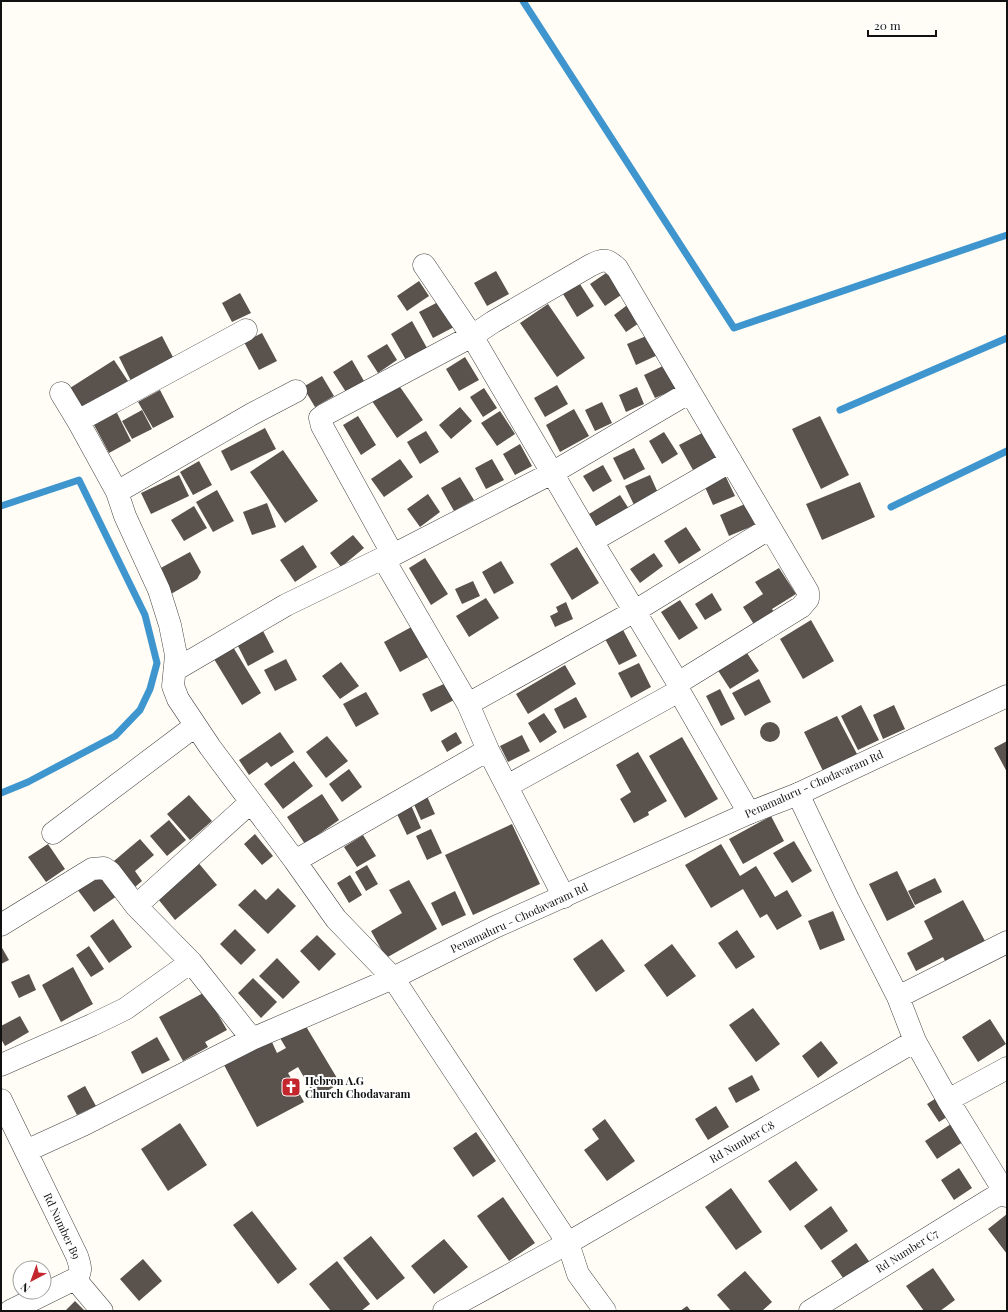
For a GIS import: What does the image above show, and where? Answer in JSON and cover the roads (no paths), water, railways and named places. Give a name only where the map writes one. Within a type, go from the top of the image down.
[{"type":"street","points":[[507,786],[678,687],[801,607],[808,599],[808,592],[617,268],[610,261],[602,260],[591,265],[493,322],[472,336],[320,418],[322,426],[388,556],[468,704],[488,750],[564,897]]},
{"type":"street","points":[[424,265],[472,336],[592,541],[635,611],[749,813]]},
{"type":"street","points":[[78,421],[246,330]]},
{"type":"street","points":[[117,492],[252,414],[296,391]]},
{"type":"street","points":[[175,670],[286,605],[388,556],[552,473],[690,392]]},
{"type":"street","points":[[61,393],[117,492],[125,516],[159,590],[170,626],[176,655],[173,686],[178,699],[195,726],[336,918],[392,978],[568,1243],[578,1274],[605,1311]]},
{"type":"street","points":[[592,541],[731,461]]},
{"type":"street","points":[[468,704],[635,611],[770,528]]},
{"type":"street","name":"Penamaluru - Chodavaram Rd","points":[[26,1151],[85,1124],[252,1039],[392,978],[495,927],[749,813],[798,794],[1007,696]]},
{"type":"street","points":[[53,833],[195,726]]},
{"type":"street","points":[[295,861],[488,750]]},
{"type":"street","points":[[798,794],[848,899],[898,997],[915,1041],[948,1100],[1005,1193]]},
{"type":"street","points":[[136,906],[251,802]]},
{"type":"street","points":[[1,925],[92,869],[104,868],[110,872],[136,906],[191,962],[252,1039]]},
{"type":"street","points":[[898,997],[1007,942]]},
{"type":"street","points":[[1,1065],[125,1009],[191,962]]},
{"type":"street","name":"Rd Number C8","points":[[444,1311],[568,1243],[915,1041]]},
{"type":"street","points":[[948,1100],[1007,1068]]},
{"type":"street","name":"Rd Number B9","points":[[1,1100],[77,1256],[81,1267],[80,1274],[75,1279]]},
{"type":"street","name":"Rd Number C7","points":[[810,1311],[1005,1193]]},
{"type":"street","points":[[10,1311],[75,1279],[102,1311]]},
{"type":"waterway","points":[[523,1],[734,328],[1007,235]]},
{"type":"waterway","points":[[840,410],[1007,338]]},
{"type":"waterway","points":[[891,507],[1007,451]]},
{"type":"waterway","points":[[1,506],[79,480],[145,615],[157,663],[150,689],[140,710],[115,736],[28,782],[1,793]]},
{"type":"place","name":"Hebron A.G Church Chodavaram","points":[[291,1087]]}]
